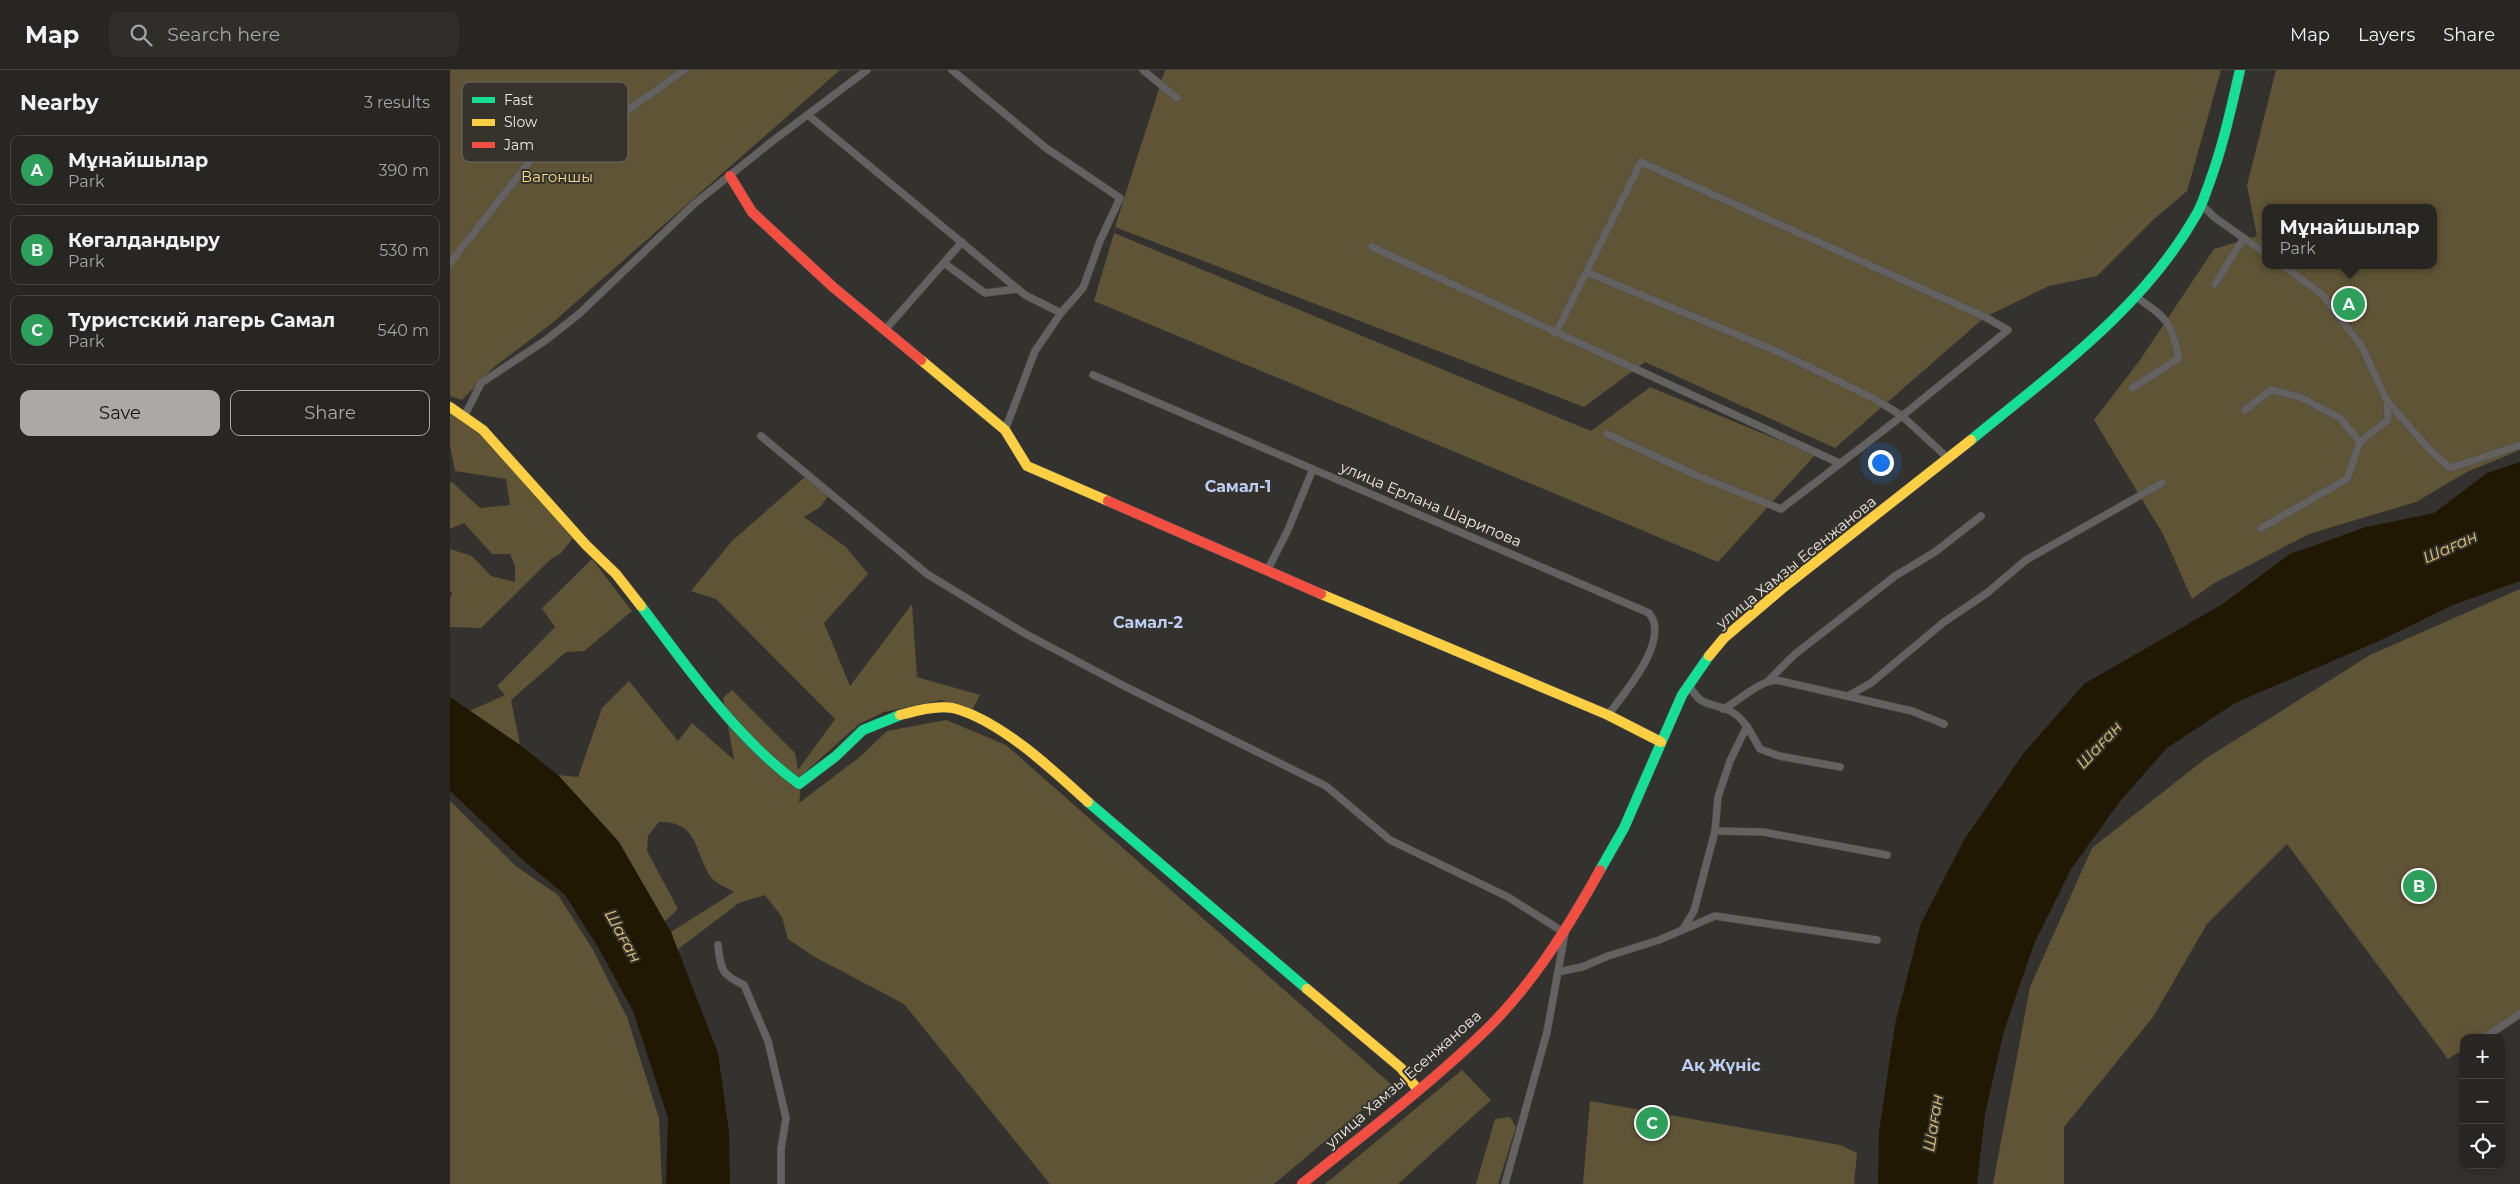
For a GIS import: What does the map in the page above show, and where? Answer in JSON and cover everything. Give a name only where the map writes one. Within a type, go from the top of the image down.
[{"type":"street","points":[[628,110],[684,70]]},
{"type":"street","points":[[465,415],[481,384],[546,340],[590,305],[630,264],[693,205],[867,70]]},
{"type":"street","points":[[952,70],[1046,148],[1120,198],[1100,241],[1083,288],[1061,312],[1035,351],[1006,430]]},
{"type":"street","points":[[1143,70],[1177,98]]},
{"type":"street","name":"улица Хамзы Есенжанова","points":[[1302,1184],[1418,1090],[1489,1027],[1538,969],[1565,933],[1624,828],[1689,683],[1724,638],[1748,616],[1949,459],[2102,331],[2173,251],[2201,204],[2223,146],[2240,70]]},
{"type":"street","points":[[808,115],[1025,295],[1061,312]]},
{"type":"street","points":[[450,263],[529,162]]},
{"type":"street","points":[[1556,334],[1641,162],[1985,317],[2008,330],[1902,416],[1781,509],[1698,476],[1607,434]]},
{"type":"street","points":[[730,176],[752,212],[833,287],[1006,430],[1027,466],[1267,571],[1608,715],[1661,742]]},
{"type":"street","points":[[2201,204],[2214,217],[2262,251]]},
{"type":"street","points":[[2215,284],[2244,238]]},
{"type":"street","points":[[885,330],[962,242]]},
{"type":"street","points":[[1372,247],[1556,334],[1839,463]]},
{"type":"street","points":[[944,263],[985,293],[1018,289]]},
{"type":"street","points":[[2288,269],[2322,294],[2362,347],[2387,401],[2430,450],[2450,468],[2520,444]]},
{"type":"street","points":[[1586,272],[1774,350],[1875,399],[1902,416],[1949,459]]},
{"type":"street","points":[[2132,388],[2180,358],[2173,332],[2165,318],[2135,296]]},
{"type":"street","name":"улица Ерлана Шарипова","points":[[1093,375],[1649,613],[1657,629],[1655,640],[1636,676],[1608,715]]},
{"type":"street","points":[[2245,410],[2271,390],[2300,397],[2340,418],[2360,442]]},
{"type":"street","points":[[2261,528],[2348,479],[2360,442],[2388,420],[2387,401]]},
{"type":"street","points":[[450,407],[465,415],[483,430],[586,545],[616,574],[689,670],[739,728],[777,768],[799,784],[836,756],[863,730],[892,717],[921,710],[952,708],[995,727],[1045,763],[1127,837],[1401,1068],[1418,1090]]},
{"type":"street","points":[[761,436],[927,574],[1024,633],[1126,687],[1326,786],[1390,840],[1508,898],[1565,933],[1548,1032],[1505,1184]]},
{"type":"street","points":[[1267,571],[1287,532],[1313,469]]},
{"type":"street","points":[[1848,696],[1871,683],[1944,622],[1988,593],[2026,560],[2162,482]]},
{"type":"street","points":[[1769,680],[1794,655],[1895,576],[1935,552],[1981,516]]},
{"type":"street","points":[[1723,709],[1739,701],[1765,681],[1776,680],[1912,711],[1944,724]]},
{"type":"street","points":[[1689,683],[1693,694],[1705,704],[1733,712],[1747,726],[1760,749],[1779,756],[1840,768]]},
{"type":"street","points":[[1683,929],[1694,911],[1715,831],[1718,797],[1730,761],[1747,726]]},
{"type":"street","points":[[1715,831],[1763,832],[1887,855]]},
{"type":"street","points":[[1558,972],[1582,967],[1608,956],[1659,940],[1715,916],[1877,940]]},
{"type":"street","points":[[718,945],[721,969],[730,979],[744,985],[768,1041],[786,1118],[781,1149],[781,1184]]},
{"type":"street","points":[[2490,1034],[2520,1014]]},
{"type":"green space","name":"Вагоншы","points":[[450,70],[840,70],[551,324],[493,368],[462,400],[450,396]]},
{"type":"green space","points":[[1165,70],[2221,70],[2187,191],[2153,220],[2097,276],[2049,286],[1985,317],[1835,448],[1645,362],[1584,407],[1115,227]]},
{"type":"green space","points":[[2276,70],[2520,70],[2520,450],[2467,472],[2416,502],[2309,534],[2213,584],[2192,599],[2163,534],[2094,420],[2140,360],[2214,249],[2257,236],[2247,185]]},
{"type":"green space","points":[[1114,233],[1591,431],[1650,387],[1815,455],[1718,562],[1094,301]]},
{"type":"green space","points":[[450,413],[482,433],[573,538],[561,553],[551,559],[481,628],[450,627],[450,599],[452,592],[450,592],[450,549],[472,556],[491,576],[515,582],[515,566],[510,554],[492,554],[464,523],[450,529],[450,483],[452,482],[480,508],[510,505],[506,479],[455,471],[450,445]]},
{"type":"green space","points":[[805,477],[829,495],[820,507],[804,517],[846,547],[868,574],[824,623],[850,686],[912,604],[917,677],[980,695],[972,710],[941,700],[884,712],[859,724],[802,775],[799,803],[861,756],[887,731],[946,720],[1006,745],[1392,1085],[1274,1184],[1050,1184],[904,1004],[813,956],[788,939],[782,917],[765,895],[739,903],[677,950],[671,932],[734,892],[711,877],[689,832],[672,823],[659,822],[648,836],[647,851],[678,909],[664,922],[619,842],[558,775],[578,777],[602,708],[629,681],[678,741],[692,723],[734,760],[723,698],[732,690],[795,753],[798,770],[835,719],[716,599],[691,591],[732,541]]},
{"type":"green space","points":[[592,559],[632,611],[584,651],[566,652],[511,700],[520,745],[470,711],[505,695],[497,686],[555,627],[542,608]]},
{"type":"green space","points":[[2520,589],[2520,1012],[2487,1034],[2460,1034],[2460,1052],[2448,1059],[2287,844],[2207,924],[2153,1017],[2064,1127],[2064,1184],[1993,1184],[2030,987],[2092,848],[2205,759],[2370,655]]},
{"type":"green space","points":[[450,801],[517,867],[558,895],[592,948],[627,1017],[659,1118],[662,1184],[450,1184]]},
{"type":"green space","points":[[1462,1070],[1491,1100],[1398,1184],[1325,1184]]},
{"type":"green space","points":[[1590,1101],[1840,1145],[1857,1153],[1854,1184],[1583,1184]]},
{"type":"green space","points":[[1510,1117],[1516,1127],[1498,1184],[1476,1184],[1495,1119]]},
{"type":"water","name":"Шаған","points":[[2520,462],[2520,581],[2453,605],[2379,641],[2235,703],[2167,748],[2121,800],[2071,869],[2034,944],[2004,1031],[1985,1114],[1977,1184],[1878,1184],[1879,1132],[1895,1024],[1921,923],[1964,840],[2023,754],[2084,684],[2221,605],[2290,554],[2366,527],[2434,513],[2487,473]]},
{"type":"water","name":"Шаған","points":[[450,697],[520,745],[558,775],[619,842],[671,932],[718,1053],[729,1132],[730,1184],[666,1184],[668,1118],[633,1011],[598,947],[565,895],[523,860],[450,791]]},
{"type":"traffic: fast","points":[[1971,440],[2094,338],[2150,280],[2174,249],[2203,200],[2223,142],[2240,70]]},
{"type":"traffic: fast","points":[[641,606],[695,677],[734,724],[754,746],[799,784],[836,756],[863,730],[900,715]]},
{"type":"traffic: fast","points":[[1600,870],[1624,828],[1682,695],[1709,656]]},
{"type":"traffic: fast","points":[[1088,802],[1307,989]]},
{"type":"traffic: slow","points":[[921,360],[1005,430],[1027,466],[1108,501]]},
{"type":"traffic: slow","points":[[450,407],[483,430],[586,545],[616,574],[641,606]]},
{"type":"traffic: slow","points":[[1709,656],[1724,638],[1784,587],[1971,440]]},
{"type":"traffic: slow","points":[[1321,594],[1608,715],[1661,742]]},
{"type":"traffic: slow","points":[[900,715],[940,707],[953,708],[971,714],[989,723],[1025,748],[1088,802]]},
{"type":"traffic: slow","points":[[1307,989],[1401,1068],[1418,1090]]},
{"type":"traffic: jam","points":[[730,176],[752,212],[833,287],[921,360]]},
{"type":"traffic: jam","points":[[1108,501],[1321,594]]},
{"type":"traffic: jam","points":[[1302,1184],[1421,1089],[1488,1028],[1521,992],[1550,953],[1600,870]]},
{"type":"place","name":"Мұнайшылар","points":[[2349,304]]},
{"type":"place","name":"Көгалдандыру","points":[[2419,886]]},
{"type":"place","name":"Туристский лагерь Самал","points":[[1652,1123]]},
{"type":"district","name":"Самал-1","points":[[1238,486]]},
{"type":"district","name":"Самал-2","points":[[1148,622]]},
{"type":"district","name":"Ақ Жүніс","points":[[1721,1065]]}]
